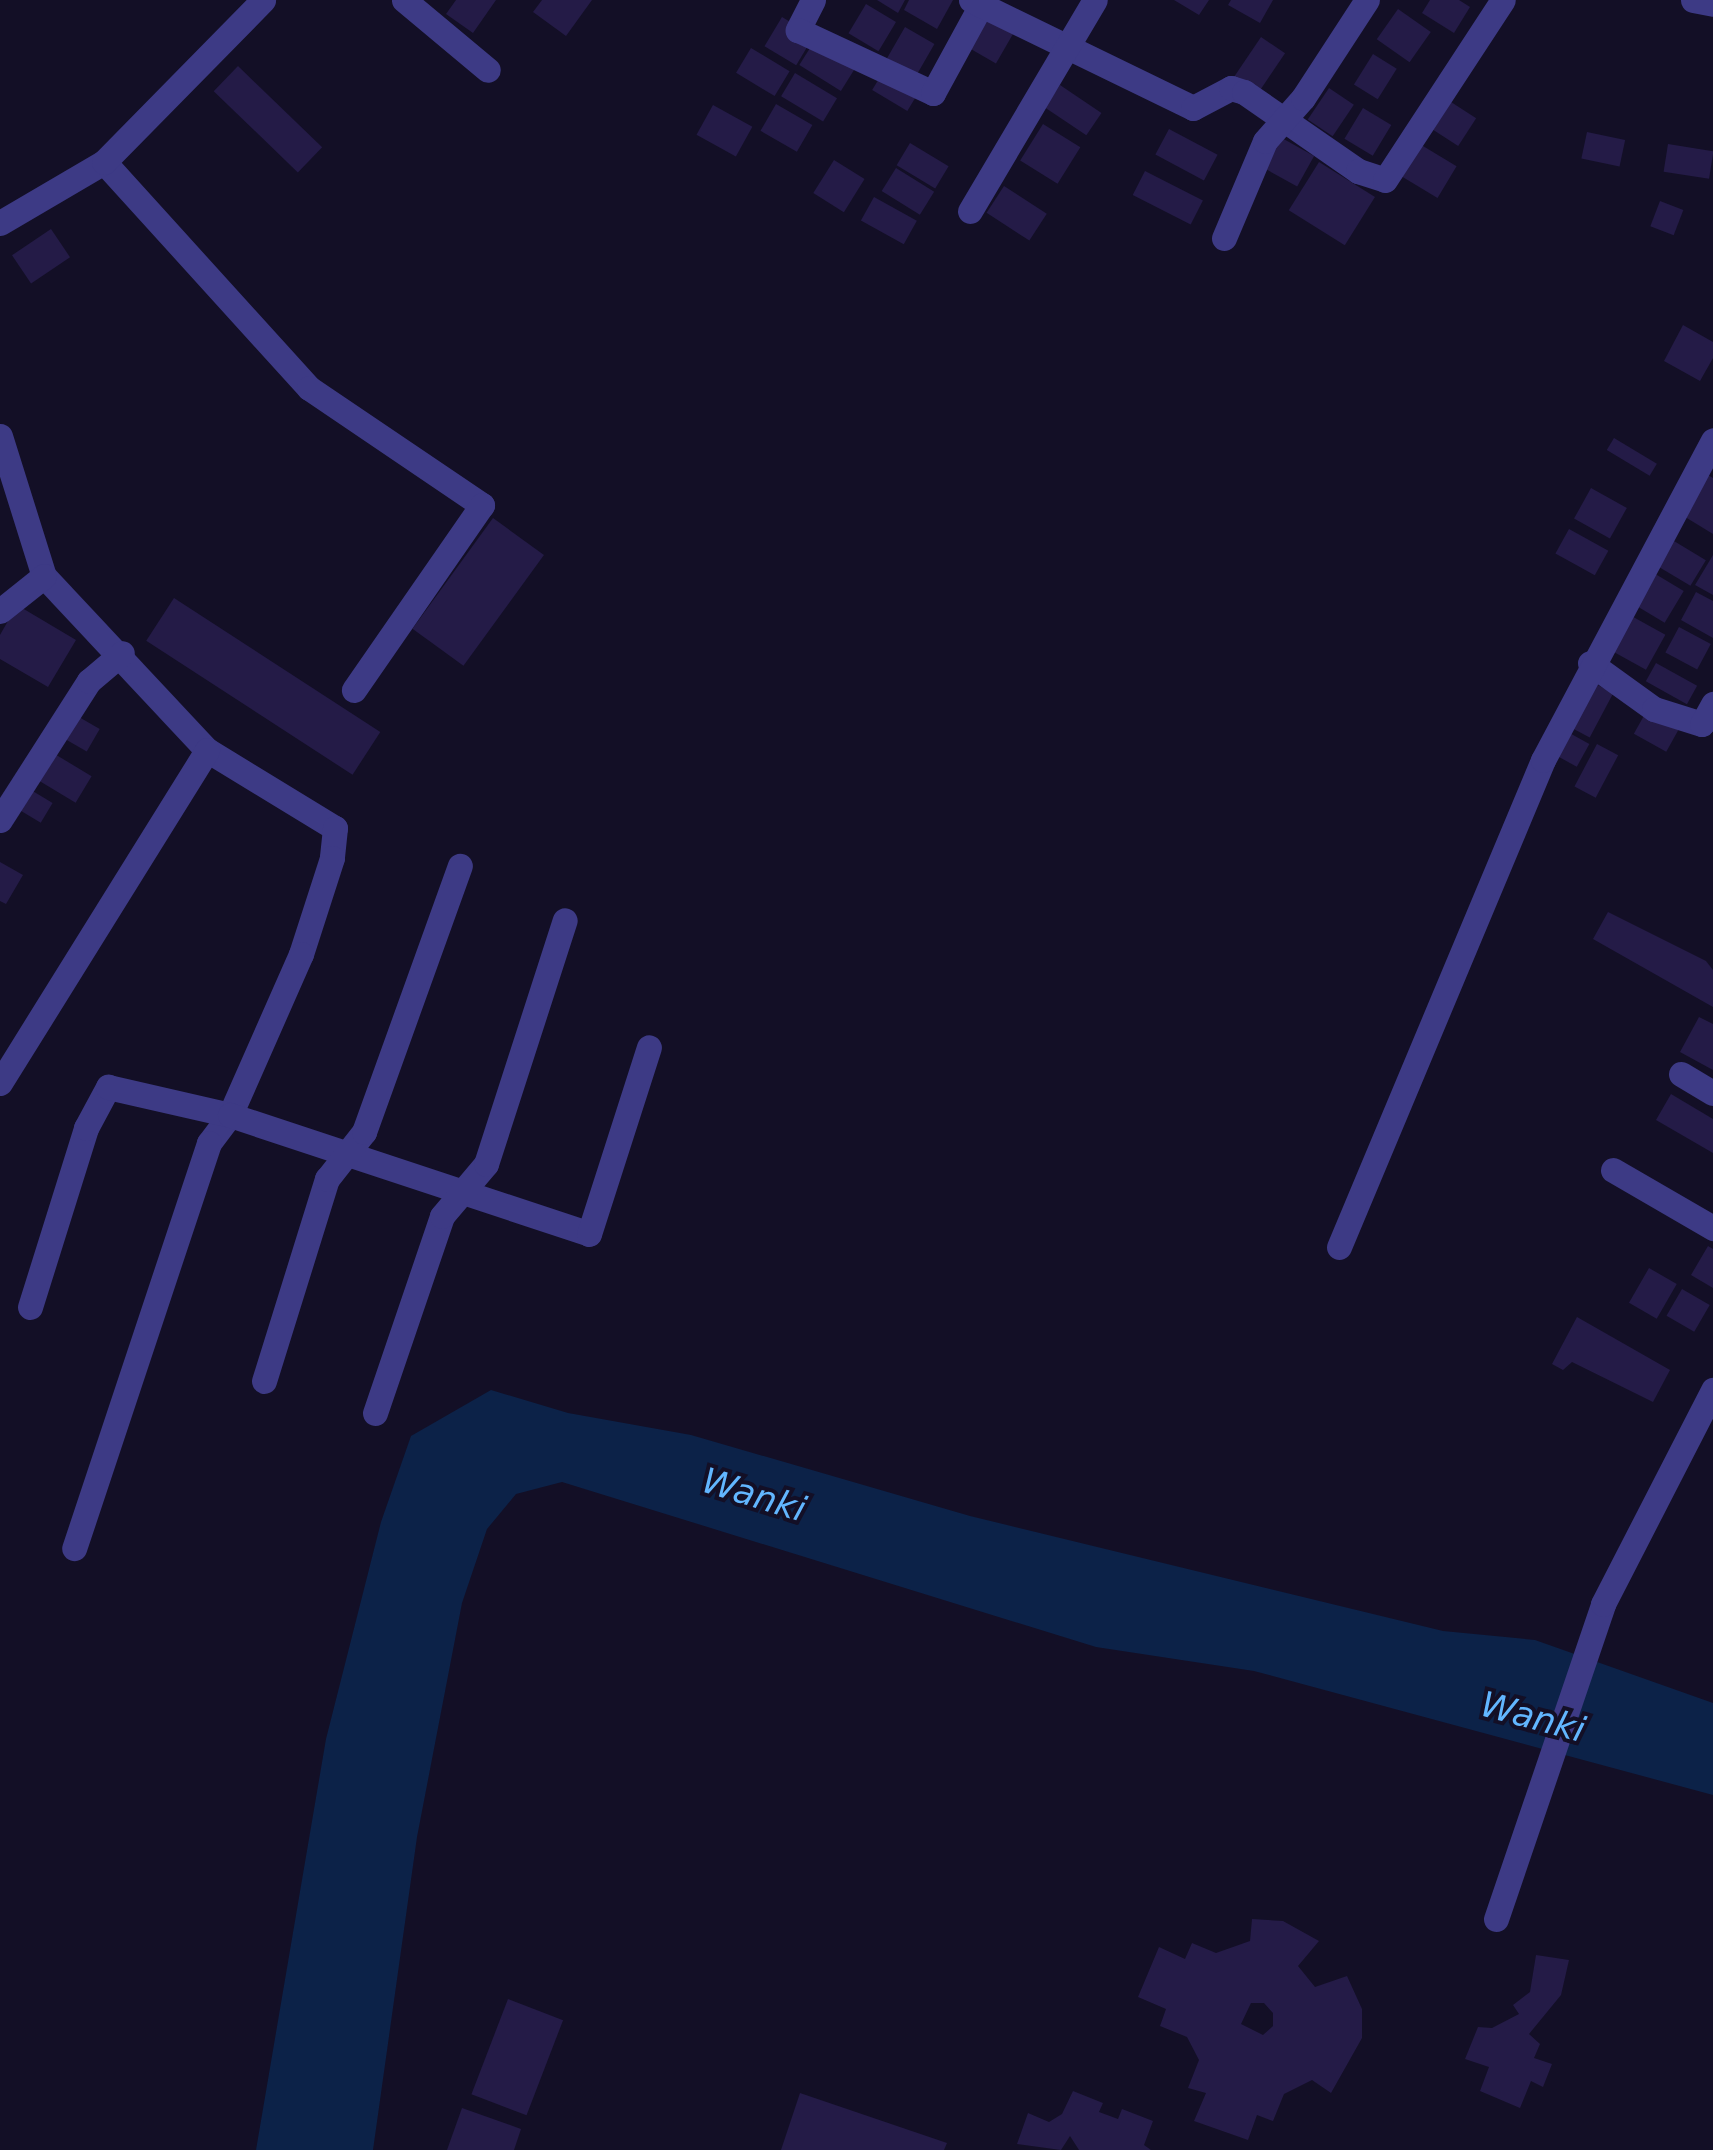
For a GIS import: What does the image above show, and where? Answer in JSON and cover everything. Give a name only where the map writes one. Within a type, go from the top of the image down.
[{"type":"street","points":[[0,223],[104,162],[264,0]]},
{"type":"street","points":[[404,0],[488,70]]},
{"type":"street","points":[[813,0],[798,30],[934,93],[976,2],[1193,108],[1230,88],[1285,118],[1358,170],[1385,180],[1503,0]]},
{"type":"street","points":[[970,211],[1095,0]]},
{"type":"street","points":[[1224,238],[1265,140],[1285,118],[1367,0]]},
{"type":"street","points":[[104,162],[309,388],[482,505],[354,690]]},
{"type":"street","points":[[0,436],[44,576],[122,653],[207,750],[335,828],[332,858],[301,954],[230,1115],[209,1143],[74,1548]]},
{"type":"street","points":[[1338,1247],[1454,962],[1590,663],[1713,440]]},
{"type":"street","points":[[0,611],[44,576]]},
{"type":"street","points":[[0,820],[89,681],[122,653]]},
{"type":"street","points":[[1590,663],[1654,709],[1702,724],[1713,704]]},
{"type":"street","points":[[0,1083],[207,750]]},
{"type":"street","points":[[264,1381],[326,1179],[364,1132],[460,866]]},
{"type":"street","points":[[375,1413],[442,1216],[486,1164],[565,920]]},
{"type":"street","points":[[30,1307],[86,1128],[108,1087],[230,1115],[588,1234],[649,1048]]},
{"type":"street","points":[[1681,1074],[1713,1093]]},
{"type":"street","points":[[1613,1170],[1713,1228]]},
{"type":"street","points":[[1496,1919],[1603,1604],[1713,1390]]},
{"type":"water","name":"Wanki","points":[[491,1390],[568,1413],[691,1435],[970,1516],[1443,1631],[1535,1640],[1713,1703],[1713,1795],[1254,1671],[1096,1647],[562,1482],[516,1494],[487,1529],[462,1603],[417,1837],[373,2150],[256,2150],[326,1739],[381,1522],[411,1436]]},
{"type":"building","points":[[456,0],[496,0],[473,33],[446,14]]},
{"type":"building","points":[[542,0],[592,0],[566,36],[533,12]]},
{"type":"building","points":[[877,0],[905,0],[898,13]]},
{"type":"building","points":[[909,0],[953,0],[937,29],[904,10]]},
{"type":"building","points":[[1174,0],[1209,0],[1199,15]]},
{"type":"building","points":[[1231,0],[1273,0],[1260,23],[1228,5]]},
{"type":"building","points":[[1430,0],[1459,0],[1470,7],[1454,33],[1422,13]]},
{"type":"building","points":[[866,4],[896,22],[878,51],[848,33]]},
{"type":"building","points":[[1398,9],[1431,32],[1410,62],[1377,39]]},
{"type":"building","points":[[987,11],[1016,28],[996,64],[966,47]]},
{"type":"building","points":[[782,17],[814,36],[796,65],[764,46]]},
{"type":"building","points":[[905,27],[934,44],[916,75],[887,58]]},
{"type":"building","points":[[820,32],[862,58],[841,91],[799,65]]},
{"type":"building","points":[[1261,37],[1285,53],[1258,93],[1234,77]]},
{"type":"building","points":[[751,48],[790,71],[775,96],[736,73]]},
{"type":"building","points":[[1373,54],[1397,69],[1378,99],[1354,85]]},
{"type":"building","points":[[238,66],[322,147],[298,172],[214,91]]},
{"type":"building","points":[[883,72],[918,93],[907,111],[872,90]]},
{"type":"building","points":[[795,73],[837,98],[823,121],[781,96]]},
{"type":"building","points":[[1060,85],[1101,113],[1086,135],[1045,107]]},
{"type":"building","points":[[1329,88],[1354,105],[1333,136],[1308,120]]},
{"type":"building","points":[[1451,102],[1476,118],[1458,146],[1433,130]]},
{"type":"building","points":[[776,104],[812,125],[797,152],[760,131]]},
{"type":"building","points":[[713,105],[752,127],[736,157],[697,135]]},
{"type":"building","points":[[1363,108],[1391,125],[1373,156],[1344,139]]},
{"type":"building","points":[[1043,124],[1080,147],[1058,184],[1020,160]]},
{"type":"building","points":[[1169,129],[1218,155],[1204,180],[1155,155]]},
{"type":"building","points":[[1587,132],[1625,140],[1620,167],[1581,158]]},
{"type":"building","points":[[1280,137],[1314,156],[1297,187],[1263,168]]},
{"type":"building","points":[[910,143],[949,166],[935,188],[897,165]]},
{"type":"building","points":[[1418,143],[1457,166],[1438,198],[1399,175]]},
{"type":"building","points":[[1668,144],[1713,151],[1709,179],[1664,172]]},
{"type":"building","points":[[834,160],[865,179],[844,212],[813,193]]},
{"type":"building","points":[[1319,162],[1375,197],[1345,245],[1289,210]]},
{"type":"building","points":[[896,168],[934,192],[920,215],[882,191]]},
{"type":"building","points":[[1145,171],[1203,201],[1191,225],[1133,195]]},
{"type":"building","points":[[1004,186],[1047,214],[1029,241],[987,213]]},
{"type":"building","points":[[874,197],[917,221],[904,244],[861,221]]},
{"type":"building","points":[[1660,201],[1683,210],[1674,235],[1650,226]]},
{"type":"building","points":[[51,229],[70,257],[31,283],[12,255]]},
{"type":"building","points":[[1683,325],[1713,342],[1713,358],[1700,381],[1664,361]]},
{"type":"building","points":[[1614,438],[1657,464],[1650,476],[1607,450]]},
{"type":"building","points":[[1701,471],[1713,478],[1713,534],[1677,512]]},
{"type":"building","points":[[1591,488],[1627,508],[1610,538],[1574,519]]},
{"type":"building","points":[[493,518],[544,555],[463,666],[412,629]]},
{"type":"building","points":[[1569,529],[1608,551],[1595,575],[1555,553]]},
{"type":"building","points":[[1669,538],[1706,560],[1690,586],[1654,564]]},
{"type":"building","points":[[1713,555],[1713,595],[1695,585]]},
{"type":"building","points":[[1652,572],[1684,591],[1665,623],[1633,604]]},
{"type":"building","points":[[1696,592],[1713,601],[1713,638],[1681,620]]},
{"type":"building","points":[[174,598],[380,732],[353,775],[146,641]]},
{"type":"building","points":[[17,605],[76,640],[48,687],[0,659],[0,635]]},
{"type":"building","points":[[1626,613],[1665,635],[1646,670],[1607,648]]},
{"type":"building","points":[[1679,627],[1711,644],[1697,670],[1665,653]]},
{"type":"building","points":[[1656,663],[1697,686],[1687,704],[1646,681]]},
{"type":"building","points":[[1592,682],[1613,693],[1590,737],[1569,726]]},
{"type":"building","points":[[1646,712],[1678,730],[1666,752],[1634,734]]},
{"type":"building","points":[[72,713],[100,729],[87,752],[59,736]]},
{"type":"building","points":[[1564,730],[1589,744],[1577,767],[1551,753]]},
{"type":"building","points":[[1597,744],[1618,755],[1596,798],[1574,786]]},
{"type":"building","points":[[53,753],[92,776],[76,803],[37,780]]},
{"type":"building","points":[[26,787],[53,803],[41,823],[14,807]]},
{"type":"building","points":[[0,862],[23,875],[6,904],[0,901]]},
{"type":"building","points":[[1608,912],[1706,961],[1713,970],[1713,1007],[1593,939]]},
{"type":"building","points":[[1699,1017],[1713,1024],[1713,1070],[1680,1052]]},
{"type":"building","points":[[1671,1094],[1713,1119],[1713,1153],[1656,1120]]},
{"type":"building","points":[[1708,1246],[1713,1249],[1713,1288],[1691,1275]]},
{"type":"building","points":[[1649,1268],[1677,1284],[1657,1319],[1629,1303]]},
{"type":"building","points":[[1682,1289],[1710,1305],[1694,1332],[1666,1316]]},
{"type":"building","points":[[1577,1317],[1670,1370],[1653,1402],[1572,1362],[1563,1370],[1552,1364]]},
{"type":"building","points":[[1252,1919],[1283,1921],[1319,1941],[1298,1966],[1315,1987],[1347,1976],[1362,2009],[1362,2038],[1331,2093],[1312,2080],[1284,2094],[1273,2121],[1257,2115],[1248,2140],[1194,2121],[1206,2093],[1188,2088],[1199,2060],[1187,2037],[1160,2026],[1166,2009],[1138,1997],[1159,1947],[1185,1959],[1192,1943],[1216,1953],[1250,1941]],"holes":[[[1251,2003],[1264,2003],[1273,2013],[1273,2026],[1263,2035],[1241,2024]]]},
{"type":"building","points":[[1536,1955],[1569,1960],[1561,1995],[1529,2034],[1540,2044],[1534,2058],[1552,2064],[1543,2087],[1531,2081],[1520,2108],[1480,2091],[1489,2067],[1465,2059],[1478,2027],[1492,2028],[1519,2014],[1513,2005],[1530,1992]]},
{"type":"building","points":[[508,1999],[563,2020],[527,2115],[471,2094]]},
{"type":"building","points":[[1073,2091],[1103,2103],[1099,2112],[1118,2119],[1122,2109],[1153,2121],[1144,2145],[1151,2150],[1079,2150],[1070,2136],[1061,2150],[1017,2144],[1028,2113],[1049,2122],[1062,2114]]},
{"type":"building","points":[[800,2093],[947,2143],[944,2150],[781,2150]]},
{"type":"building","points":[[462,2108],[521,2129],[514,2150],[447,2150]]}]
